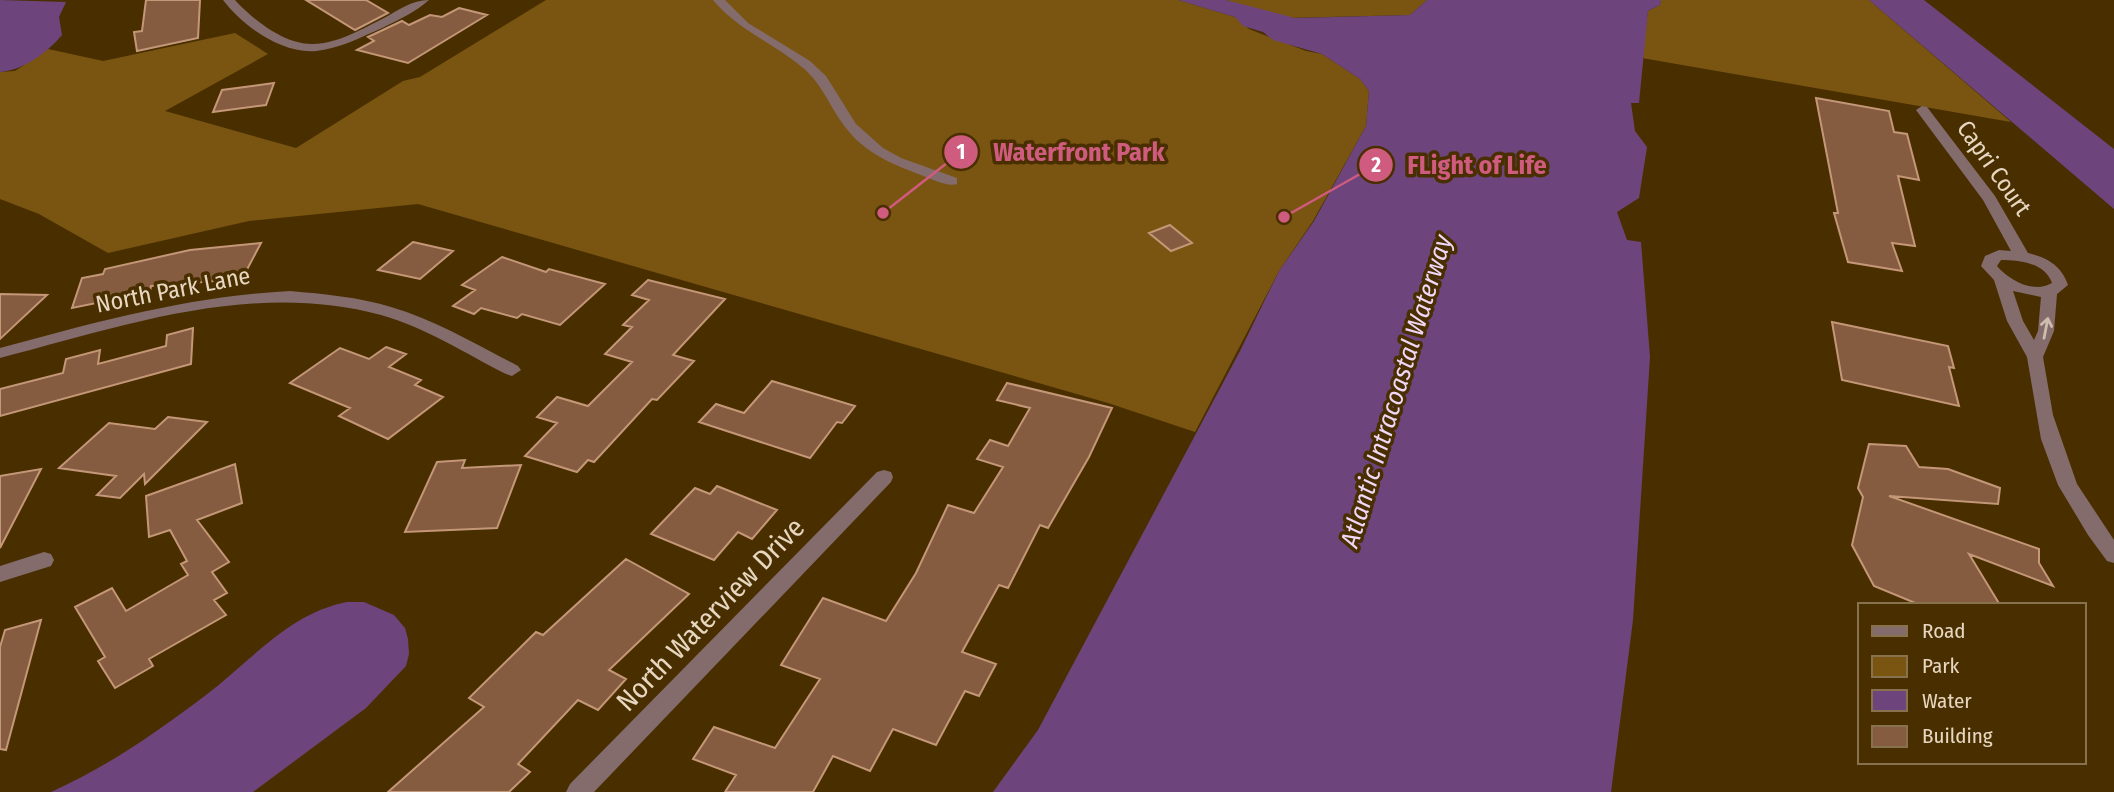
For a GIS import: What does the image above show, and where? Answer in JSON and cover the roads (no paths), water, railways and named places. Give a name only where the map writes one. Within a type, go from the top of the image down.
[{"type":"street","points":[[229,0],[238,13],[255,25],[281,38],[313,48],[382,23],[423,0]]},
{"type":"street","points":[[719,0],[744,25],[806,64],[822,79],[851,126],[878,151],[896,161],[952,181]]},
{"type":"street","name":"Capri Court","points":[[1922,110],[1990,199],[2022,257]]},
{"type":"street","name":"Capri Court","points":[[2035,357],[2046,331],[2049,291],[2060,285],[2059,278],[2045,265],[2022,257],[1999,255],[1990,259],[1989,266],[2001,279],[2015,321],[2035,357],[2049,443],[2081,510],[2114,555]]},
{"type":"street","points":[[2001,279],[2025,289],[2049,291]]},
{"type":"street","name":"North Park Lane","points":[[0,353],[205,303],[300,296],[348,301],[387,312],[512,370]]},
{"type":"street","name":"North Waterview Drive","points":[[578,792],[884,477]]},
{"type":"street","points":[[0,574],[44,559]]},
{"type":"water","points":[[0,0],[66,2],[59,17],[62,35],[56,42],[26,64],[0,72]]},
{"type":"water","name":"Atlantic Intracoastal Waterway","points":[[1178,0],[1226,0],[1295,18],[1410,15],[1427,0],[1661,0],[1660,5],[1648,11],[1639,103],[1631,103],[1635,131],[1647,147],[1639,198],[1617,212],[1627,240],[1641,242],[1650,357],[1633,620],[1611,792],[993,792],[1038,730],[1240,351],[1279,271],[1314,221],[1366,126],[1369,91],[1360,79],[1322,54],[1273,40],[1263,32],[1243,26],[1235,17]]},
{"type":"water","points":[[1869,0],[1924,0],[2114,149],[2114,209]]},
{"type":"water","points":[[347,602],[364,602],[394,615],[405,628],[408,639],[409,654],[406,666],[366,708],[253,792],[51,792],[92,772],[150,735],[206,695],[289,627],[307,616]]},
{"type":"place","name":"Waterfront Park","points":[[883,213]]},
{"type":"place","name":"FLight of Life","points":[[1284,217]]}]
